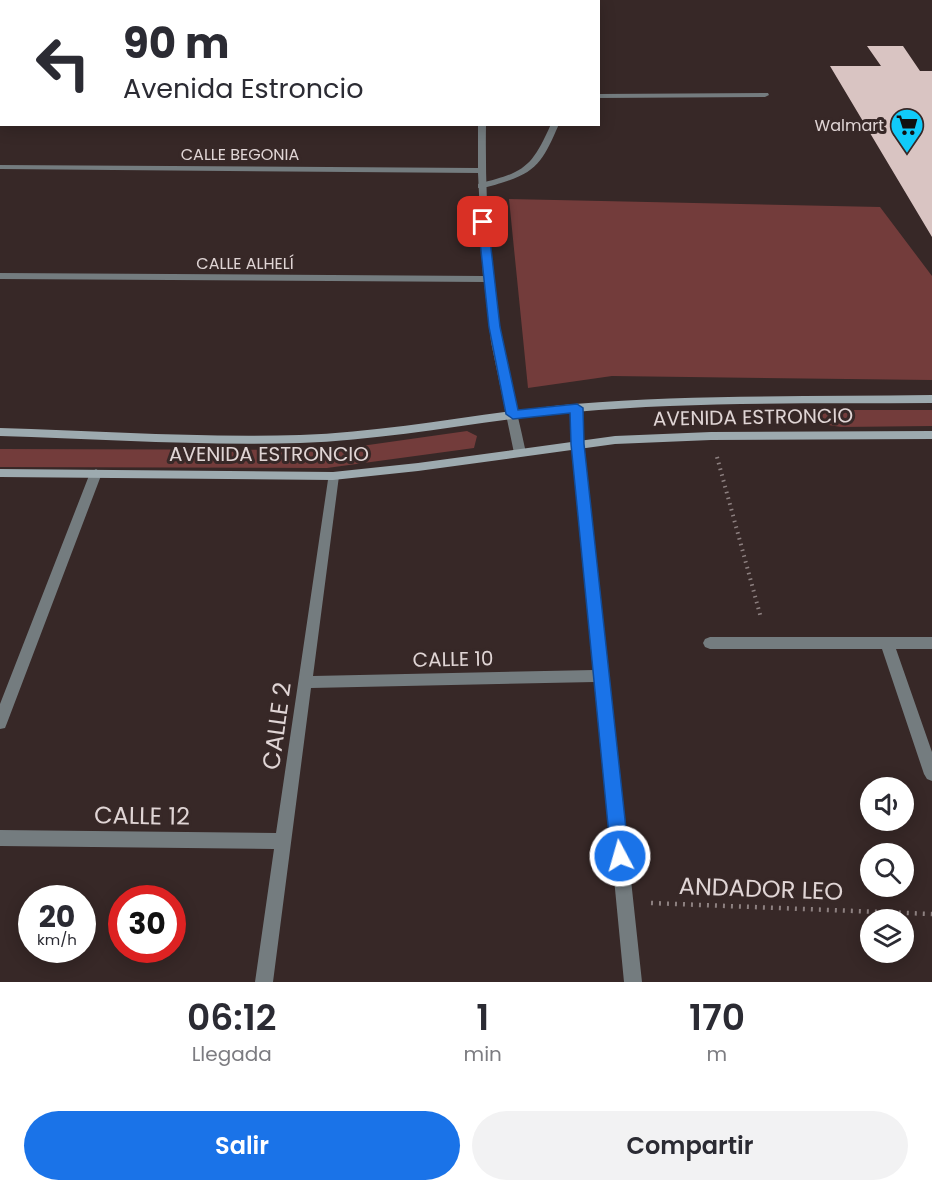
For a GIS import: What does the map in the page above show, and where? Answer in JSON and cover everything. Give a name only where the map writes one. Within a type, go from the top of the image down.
[{"type":"street","points":[[600,96],[765,95]]},
{"type":"street","points":[[482,126],[481,171],[489,279],[498,350],[520,453]]},
{"type":"street","points":[[482,186],[529,170],[538,161],[554,126]]},
{"type":"street","name":"CALLE BEGONIA","points":[[0,167],[481,171]]},
{"type":"street","name":"CALLE ALHELÍ","points":[[0,276],[489,279]]},
{"type":"street","name":"AVENIDA ESTRONCIO","points":[[0,432],[301,439],[379,434],[513,414],[577,408],[648,404],[932,399]]},
{"type":"street","points":[[577,408],[578,444],[633,982]]},
{"type":"street","name":"AVENIDA ESTRONCIO","points":[[0,473],[333,476],[626,439],[711,436],[932,435]]},
{"type":"street","points":[[0,723],[96,473]]},
{"type":"street","name":"CALLE 2","points":[[264,982],[333,476]]},
{"type":"street","points":[[710,644],[932,643]]},
{"type":"street","points":[[887,644],[932,774]]},
{"type":"street","name":"CALLE 10","points":[[306,682],[602,676]]},
{"type":"street","name":"CALLE 12","points":[[0,838],[284,842]]},
{"type":"path","points":[[711,436],[768,644]]},
{"type":"path","name":"ANDADOR LEO","points":[[624,902],[932,914]]},
{"type":"shaded area","points":[[509,199],[880,207],[932,276],[932,380],[612,376],[528,388]]},
{"type":"shaded area","points":[[831,410],[932,410],[932,426],[841,427],[822,424],[819,416]]},
{"type":"shaded area","points":[[467,431],[477,436],[474,448],[327,468],[0,467],[0,449],[333,450]]},
{"type":"building","name":"Walmart","points":[[867,46],[903,46],[920,71],[932,71],[932,237],[830,66],[881,66]]},
{"type":"place","name":"Walmart","points":[[907,154]]},
{"type":"route","points":[[483,222],[494,327],[513,414],[577,408],[578,444],[620,856]]}]
